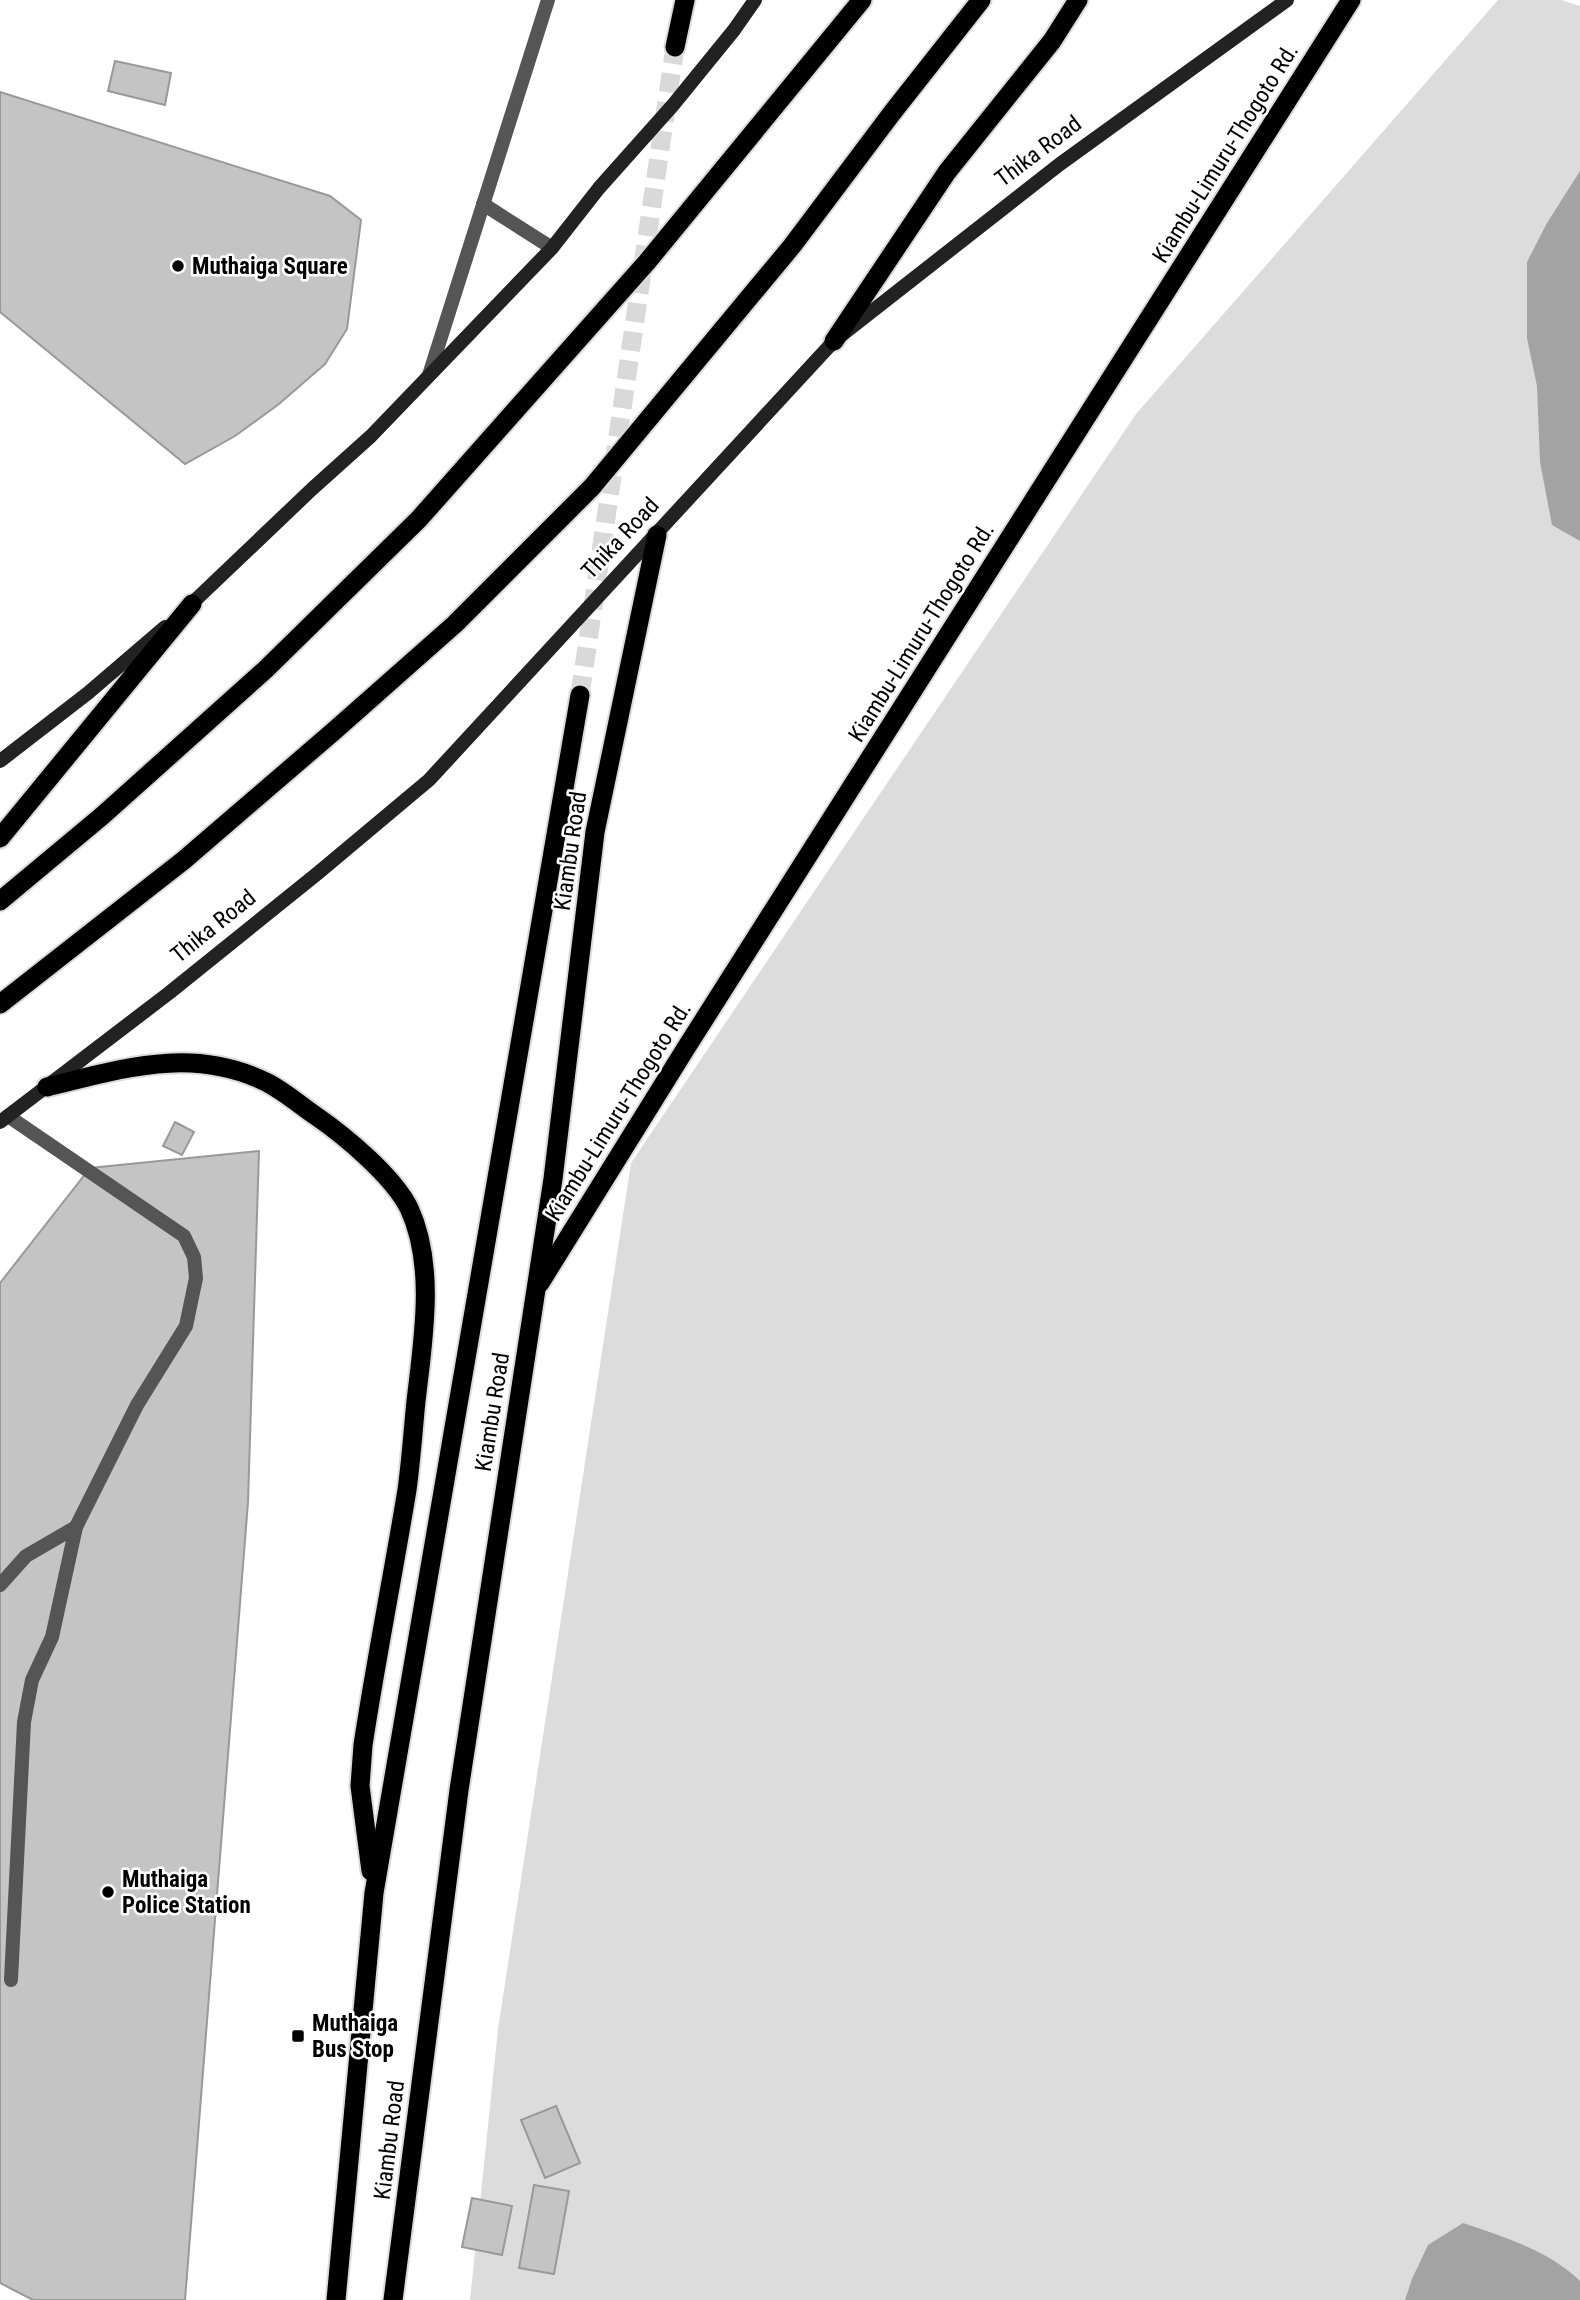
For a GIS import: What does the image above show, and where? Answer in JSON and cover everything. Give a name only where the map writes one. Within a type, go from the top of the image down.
[{"type":"highway","points":[[676,47],[685,0]]},
{"type":"highway","points":[[0,901],[102,816],[265,670],[419,519],[647,262],[862,0]]},
{"type":"highway","points":[[0,1004],[184,860],[324,740],[455,624],[592,487],[792,246],[981,0]]},
{"type":"highway","points":[[834,341],[947,172],[1052,41],[1077,0]]},
{"type":"highway","name":"Kiambu-Limuru-Thogoto Rd.","points":[[535,1291],[708,1013],[1351,0]]},
{"type":"highway","name":"Kiambu Road","points":[[393,2300],[459,1790],[553,1179],[595,832],[657,535]]},
{"type":"highway","points":[[0,838],[192,604]]},
{"type":"highway","name":"Kiambu Road","points":[[336,2300],[374,1893],[580,695]]},
{"type":"highway","name":"Kiambu Road","points":[[47,1087],[131,1066],[168,1061],[198,1063],[233,1071],[268,1083],[331,1126],[369,1159],[393,1185],[408,1207],[421,1245],[426,1318],[407,1488],[363,1745],[360,1786],[374,1893]]},
{"type":"main road","points":[[0,761],[88,693],[192,604],[312,488],[371,436],[552,248],[599,188],[699,73],[755,0]]},
{"type":"main road","name":"Thika Road","points":[[4,1119],[169,993],[429,780],[834,341],[1060,163],[1287,0]]},
{"type":"street","points":[[429,375],[548,0]]},
{"type":"street","points":[[483,204],[552,248]]},
{"type":"street","points":[[4,1119],[184,1236],[194,1257],[196,1278],[186,1326],[137,1405],[76,1527],[52,1637],[32,1680],[24,1722],[11,1980]]},
{"type":"street","points":[[0,1585],[26,1556],[76,1527]]},
{"type":"shaded area","points":[[1498,0],[1561,0],[1580,6],[1580,2300],[470,2300],[498,2029],[631,1163],[1136,414]]},
{"type":"shaded area","points":[[1580,171],[1580,541],[1552,525],[1540,462],[1537,386],[1527,338],[1527,262],[1547,223]]},
{"type":"shaded area","points":[[1463,2223],[1525,2246],[1554,2261],[1580,2281],[1580,2300],[1405,2300],[1428,2245]]},
{"type":"building","points":[[115,61],[171,73],[165,105],[108,91]]},
{"type":"building","name":"Muthaiga Square","points":[[0,92],[330,196],[361,220],[347,329],[325,364],[279,404],[235,436],[185,464],[0,312]]},
{"type":"building","points":[[175,1122],[194,1132],[182,1155],[163,1146]]},
{"type":"building","name":"Muthaiga Police Station","points":[[259,1151],[248,1502],[185,2300],[33,2300],[0,2283],[0,1283],[90,1168]]},
{"type":"building","points":[[556,2106],[580,2163],[545,2178],[521,2120]]},
{"type":"building","points":[[534,2185],[569,2191],[554,2274],[519,2268]]},
{"type":"building","points":[[472,2198],[512,2206],[502,2255],[462,2247]]},
{"type":"tunnel","points":[[580,695],[675,47]]},
{"type":"place","name":"Muthaiga Square","points":[[178,266]]},
{"type":"place","name":"Muthaiga Police Station","points":[[108,1892]]},
{"type":"place","name":"Muthaiga Bus Stop","points":[[298,2036]]}]
